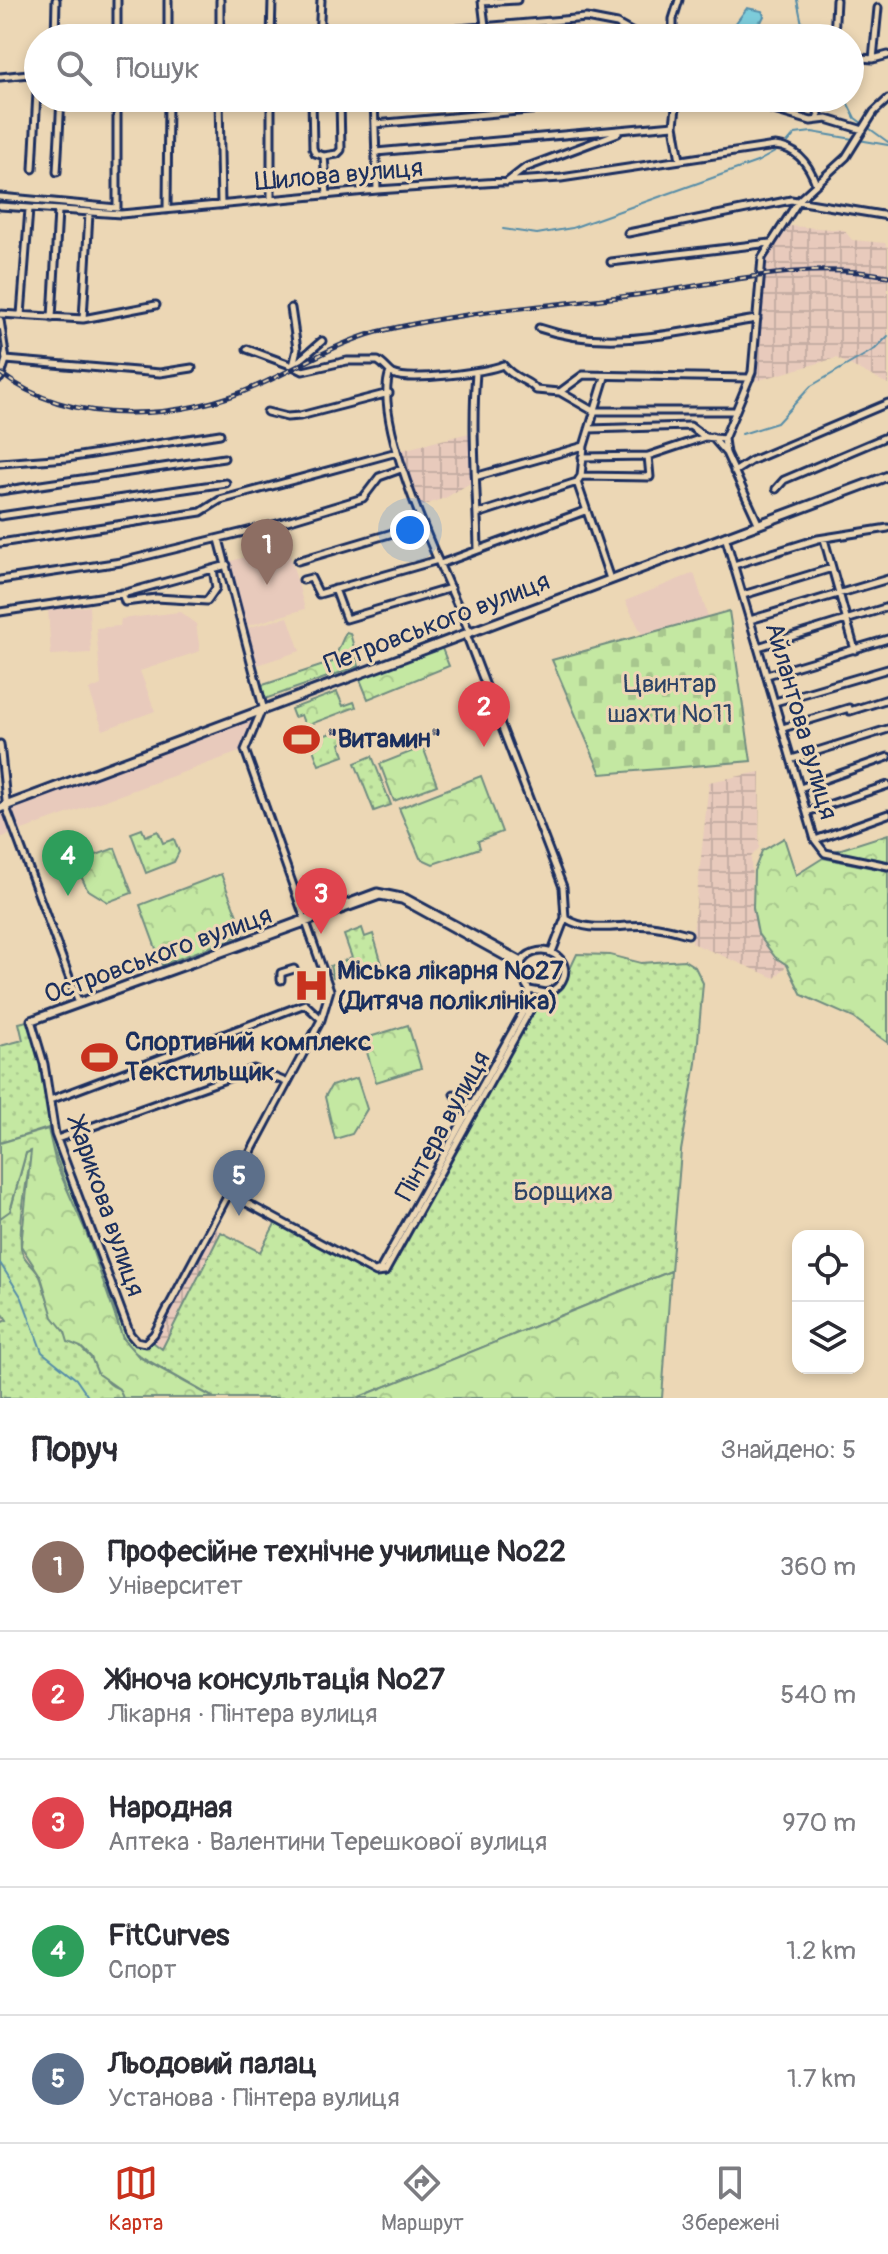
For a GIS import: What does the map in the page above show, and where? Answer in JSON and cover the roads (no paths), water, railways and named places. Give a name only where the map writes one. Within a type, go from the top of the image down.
[{"type":"main road","name":"Петровського вулиця","points":[[3,807],[725,536],[888,478]]},
{"type":"street","points":[[55,24],[56,0]]},
{"type":"street","points":[[117,0],[117,24]]},
{"type":"street","points":[[168,0],[168,24]]},
{"type":"street","points":[[220,0],[220,24]]},
{"type":"street","points":[[271,24],[272,0]]},
{"type":"street","points":[[320,24],[321,0]]},
{"type":"street","points":[[485,24],[482,1],[517,0]]},
{"type":"street","points":[[673,24],[679,0]]},
{"type":"street","points":[[835,24],[836,0]]},
{"type":"street","points":[[873,59],[878,8]]},
{"type":"street","points":[[510,24],[586,18],[617,24]]},
{"type":"street","points":[[864,58],[888,55]]},
{"type":"street","points":[[0,77],[24,74]]},
{"type":"street","points":[[759,525],[726,453],[724,439],[733,411],[750,378],[761,265],[770,243],[799,200],[846,157],[874,112],[888,99]]},
{"type":"street","points":[[33,169],[36,112]]},
{"type":"street","points":[[57,172],[60,112]]},
{"type":"street","points":[[117,112],[119,211]]},
{"type":"street","points":[[167,210],[168,112]]},
{"type":"street","points":[[219,112],[221,205]]},
{"type":"street","points":[[271,112],[271,200]]},
{"type":"street","points":[[312,112],[313,148],[315,153],[324,156],[337,154],[341,150],[340,112]]},
{"type":"street","points":[[375,112],[377,190]]},
{"type":"street","points":[[375,124],[507,112]]},
{"type":"street","points":[[675,112],[674,125],[680,160]]},
{"type":"street","points":[[786,112],[817,120],[827,119],[863,130]]},
{"type":"street","points":[[817,120],[818,112]]},
{"type":"street","points":[[376,152],[674,125]]},
{"type":"street","points":[[506,183],[525,168],[621,131]]},
{"type":"street","name":"Шилова вулиця","points":[[0,206],[89,213],[167,210],[377,190],[506,183],[784,147],[806,163],[816,184]]},
{"type":"street","points":[[324,156],[327,195]]},
{"type":"street","name":"Шилова вулиця","points":[[0,197],[119,211]]},
{"type":"street","points":[[628,233],[774,202],[799,200],[888,216]]},
{"type":"street","points":[[21,315],[29,209]]},
{"type":"street","points":[[52,318],[58,211]]},
{"type":"street","points":[[83,319],[89,213]]},
{"type":"street","points":[[611,262],[770,243]]},
{"type":"street","points":[[0,378],[6,360],[0,317],[21,315],[83,319],[156,305]]},
{"type":"street","points":[[291,308],[297,349],[293,366]]},
{"type":"street","points":[[539,328],[570,339],[628,340],[757,319]]},
{"type":"street","points":[[293,366],[322,341]]},
{"type":"street","points":[[247,349],[303,371],[347,361],[378,361],[390,372],[476,373],[503,365],[513,378],[531,384],[536,390],[560,392],[593,411],[733,411]]},
{"type":"street","points":[[6,360],[160,373],[192,368]]},
{"type":"street","points":[[390,372],[389,393],[401,469],[451,588],[563,887],[565,918],[552,952]]},
{"type":"street","points":[[476,373],[471,422],[478,476],[478,550]]},
{"type":"street","points":[[560,392],[583,375],[750,378]]},
{"type":"street","points":[[605,377],[584,446],[579,479],[585,511],[610,579]]},
{"type":"street","points":[[267,412],[287,417],[300,416],[389,393]]},
{"type":"street","points":[[734,472],[751,461],[888,403]]},
{"type":"street","points":[[589,429],[690,426],[726,453]]},
{"type":"street","points":[[0,463],[57,459],[220,434]]},
{"type":"street","points":[[776,489],[784,480],[888,436]]},
{"type":"street","points":[[582,457],[648,456],[708,437],[724,439]]},
{"type":"street","points":[[478,476],[584,446]]},
{"type":"street","points":[[0,543],[201,512],[228,498],[397,452]]},
{"type":"street","points":[[477,514],[579,479],[650,477],[648,456]]},
{"type":"street","points":[[0,491],[224,458]]},
{"type":"street","points":[[0,580],[121,562],[219,539],[359,500],[368,494],[379,477],[401,469]]},
{"type":"street","points":[[0,516],[226,483]]},
{"type":"street","points":[[303,580],[311,578],[317,593],[335,589],[478,550],[585,511]]},
{"type":"street","points":[[298,561],[423,524]]},
{"type":"street","points":[[734,565],[860,530],[888,528]]},
{"type":"street","name":"Айлантова вулиця","points":[[725,536],[815,840],[825,853],[888,866]]},
{"type":"street","points":[[219,539],[263,710],[245,750],[330,984],[321,1020],[228,1193]]},
{"type":"street","points":[[824,539],[855,650]]},
{"type":"street","points":[[0,612],[122,593],[227,565]]},
{"type":"street","points":[[743,595],[832,568]]},
{"type":"street","points":[[122,593],[125,602],[156,598],[207,601],[216,588],[213,569]]},
{"type":"street","points":[[750,620],[888,579]]},
{"type":"street","points":[[335,589],[346,619],[451,588]]},
{"type":"street","points":[[758,647],[888,607]]},
{"type":"street","points":[[767,675],[888,639]]},
{"type":"street","points":[[775,702],[888,669]]},
{"type":"street","points":[[783,728],[888,699]]},
{"type":"street","points":[[792,759],[888,729]]},
{"type":"street","points":[[0,744],[3,807],[78,1001]]},
{"type":"street","points":[[800,788],[888,757]]},
{"type":"street","points":[[807,812],[888,785]]},
{"type":"street","points":[[815,840],[888,814]]},
{"type":"street","name":"Островського вулиця","points":[[31,1020],[307,919],[380,896],[395,898],[424,910],[521,963]]},
{"type":"street","points":[[565,918],[574,924],[606,928],[650,925],[688,934]]},
{"type":"street","name":"Островського вулиця","points":[[31,1020],[34,1023],[307,919]]},
{"type":"street","points":[[534,950],[552,952],[561,960],[564,974],[558,986],[546,993],[529,990],[521,980],[521,963],[534,950]]},
{"type":"street","points":[[281,980],[281,973],[294,969]]},
{"type":"street","name":"Пінтера вулиця","points":[[459,1133],[528,1003],[529,990]]},
{"type":"street","name":"Пінтера вулиця","points":[[228,1193],[374,1272],[380,1270],[534,1003],[546,993]]},
{"type":"street","points":[[50,1100],[305,1004],[321,1020]]},
{"type":"street","name":"Жарикова вулиця","points":[[31,1020],[57,1139],[130,1334],[136,1341],[150,1340],[228,1193]]},
{"type":"street","points":[[57,1139],[254,1069],[286,1082]]},
{"type":"street","points":[[454,1094],[472,1104]]},
{"type":"water","points":[[747,8],[762,11],[764,16],[762,24],[735,24]]},
{"type":"waterway","points":[[797,0],[802,24]]},
{"type":"waterway","points":[[852,112],[855,118],[888,142]]},
{"type":"waterway","points":[[503,229],[537,234],[572,228],[757,162],[784,147],[795,134],[812,132],[888,145]]},
{"type":"waterway","points":[[742,434],[777,423],[811,386],[875,349],[888,336]]},
{"type":"waterway","points":[[0,1263],[22,1298],[42,1352],[76,1379],[89,1398]]},
{"type":"tram line","points":[[0,330],[3,350],[0,367]]},
{"type":"railway","points":[[0,373],[29,391],[60,403],[128,413],[163,411],[197,406],[230,396],[347,342],[409,325],[762,275],[825,271],[888,276]]},
{"type":"place","name":"Професійне технічне училище №22","points":[[267,585]]},
{"type":"place","name":"\"Витамин\"","points":[[301,739]]},
{"type":"place","name":"Жіноча консультація №27","points":[[484,747]]},
{"type":"place","name":"FitCurves","points":[[68,896]]},
{"type":"place","name":"Народная","points":[[321,934]]},
{"type":"place","name":"Міська лікарня №27 (Дитяча поліклініка)","points":[[311,986]]},
{"type":"place","name":"Спортивний комплекс Текстильщик","points":[[99,1057]]},
{"type":"place","name":"Льодовий палац","points":[[239,1216]]},
{"type":"park label","name":"Цвинтар шахти №11","points":[[670,699]]},
{"type":"park label","name":"Борщиха","points":[[563,1192]]}]
